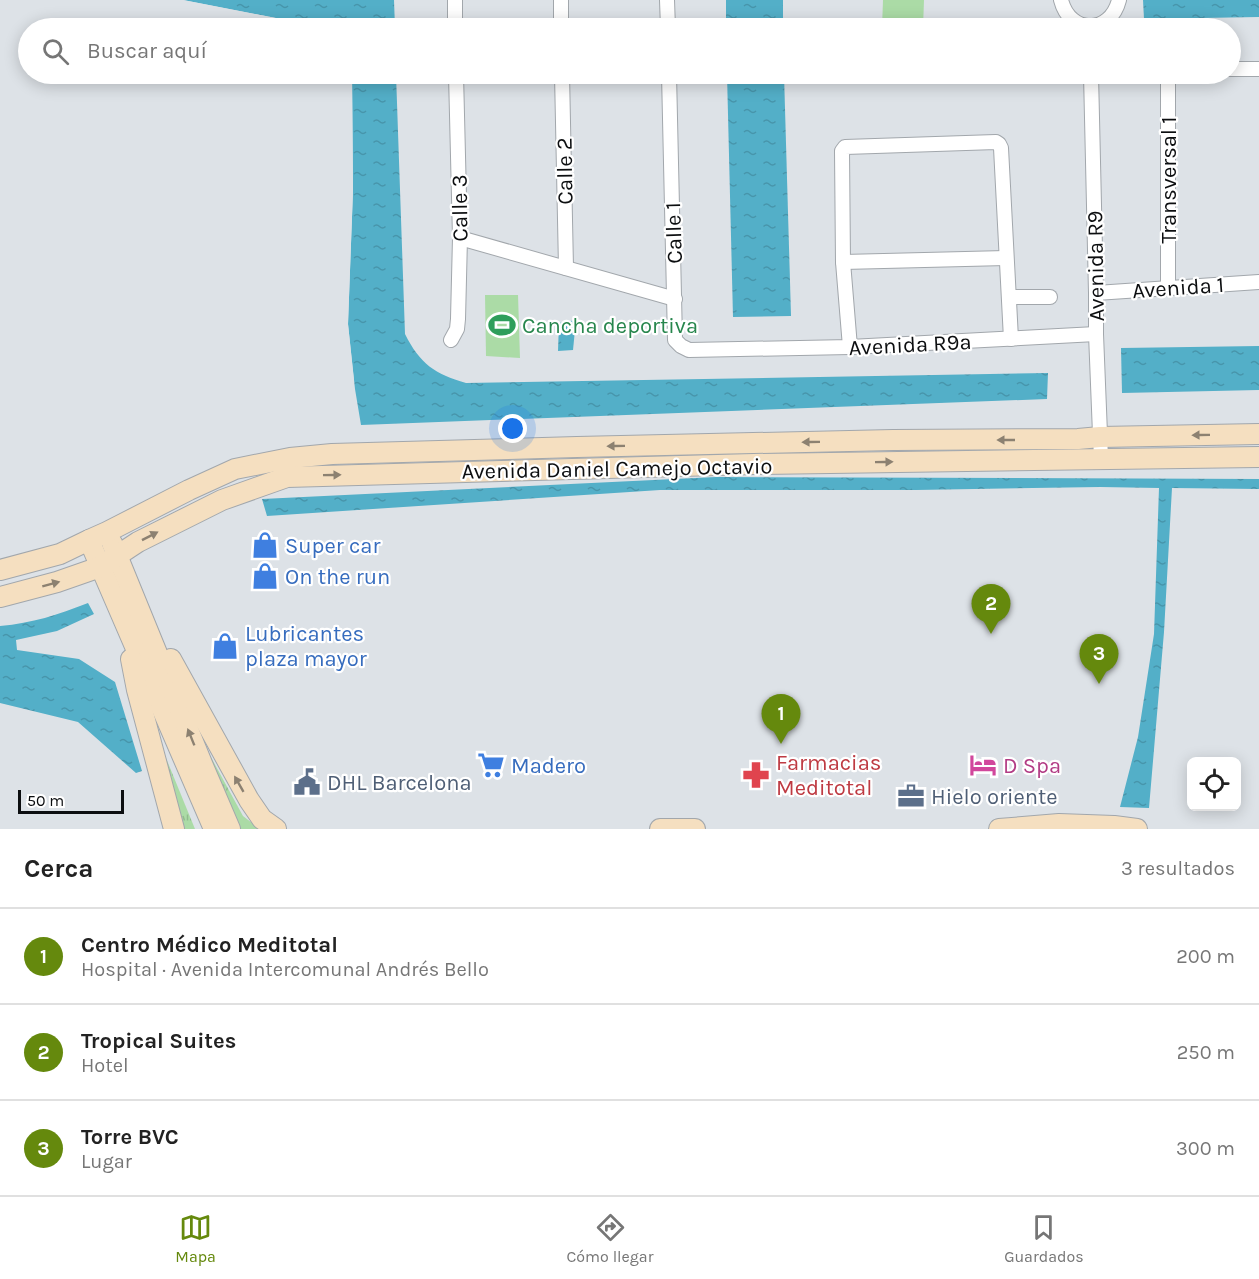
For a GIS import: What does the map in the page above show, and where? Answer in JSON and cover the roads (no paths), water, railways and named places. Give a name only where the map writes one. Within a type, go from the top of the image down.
[{"type":"main road","name":"Avenida Daniel Camejo Octavio","points":[[0,570],[60,554],[235,469],[290,458],[332,454],[589,447],[1259,434]]},
{"type":"main road","name":"Avenida Daniel Camejo Octavio","points":[[0,597],[57,582],[100,567],[138,542],[222,500],[287,477],[754,464],[1259,457]]},
{"type":"main road","points":[[107,532],[117,555],[132,617],[214,829]]},
{"type":"main road","points":[[89,540],[100,567],[132,617],[230,829]]},
{"type":"main road","points":[[132,617],[137,690],[174,829]]},
{"type":"main road","points":[[132,617],[158,636],[249,800],[262,819],[276,829]]},
{"type":"main road","points":[[999,829],[1059,824],[1137,829]]},
{"type":"main road","points":[[660,829],[695,829]]},
{"type":"street","points":[[455,0],[455,18]]},
{"type":"street","points":[[561,0],[561,18]]},
{"type":"street","points":[[667,0],[668,18]]},
{"type":"street","points":[[1061,0],[1064,10],[1070,18]]},
{"type":"street","points":[[1111,18],[1116,11],[1119,0]]},
{"type":"street","points":[[1241,69],[1259,69]]},
{"type":"street","name":"Calle 3","points":[[451,340],[457,329],[458,319],[460,238],[456,84]]},
{"type":"street","name":"Calle 2","points":[[562,84],[566,268]]},
{"type":"street","name":"Calle 1","points":[[669,84],[675,340],[689,350],[724,349]]},
{"type":"street","name":"Avenida R9","points":[[1091,84],[1101,459]]},
{"type":"street","name":"Transversal 1","points":[[1168,84],[1168,287]]},
{"type":"street","points":[[850,347],[843,262],[842,151],[845,147],[996,142],[999,144],[1011,339]]},
{"type":"street","points":[[460,238],[675,299]]},
{"type":"street","points":[[843,262],[1006,258]]},
{"type":"street","name":"Avenida 1","points":[[1096,293],[1259,282]]},
{"type":"street","points":[[1009,297],[1050,297]]},
{"type":"street","name":"Avenida R9a","points":[[724,349],[850,347],[1096,334]]},
{"type":"water","points":[[183,0],[394,0],[395,18],[276,18]]},
{"type":"water","points":[[726,0],[783,0],[783,18],[726,18]]},
{"type":"water","points":[[1143,0],[1259,0],[1259,17],[1144,18]]},
{"type":"water","points":[[352,84],[396,84],[405,334],[416,353],[430,366],[446,376],[466,383],[1048,373],[1047,399],[361,425],[348,324],[353,190]]},
{"type":"water","points":[[727,84],[784,84],[791,316],[733,317]]},
{"type":"water","points":[[576,320],[573,350],[558,351],[559,323]]},
{"type":"water","points":[[1259,346],[1259,390],[1122,393],[1121,348]]},
{"type":"water","points":[[716,477],[1259,479],[1259,489],[1172,488],[1164,632],[1149,808],[1120,807],[1138,737],[1154,634],[1159,488],[660,490],[267,516],[262,499]]},
{"type":"water","points":[[88,603],[94,614],[57,631],[16,640],[17,650],[79,659],[115,682],[142,771],[136,773],[78,722],[0,703],[0,626],[45,618]]},
{"type":"place","name":"Cancha deportiva","points":[[502,325]]},
{"type":"place","name":"Super car","points":[[265,545]]},
{"type":"place","name":"On the run","points":[[265,576]]},
{"type":"place","name":"Tropical Suites","points":[[991,634]]},
{"type":"place","name":"Lubricantes plaza mayor","points":[[225,646]]},
{"type":"place","name":"Torre BVC","points":[[1099,684]]},
{"type":"place","name":"Centro Médico Meditotal","points":[[781,744]]},
{"type":"place","name":"Madero","points":[[491,765]]},
{"type":"place","name":"D Spa","points":[[983,765]]},
{"type":"place","name":"Farmacias Meditotal","points":[[756,775]]},
{"type":"place","name":"DHL Barcelona","points":[[307,782]]},
{"type":"place","name":"Hielo oriente","points":[[911,796]]}]
